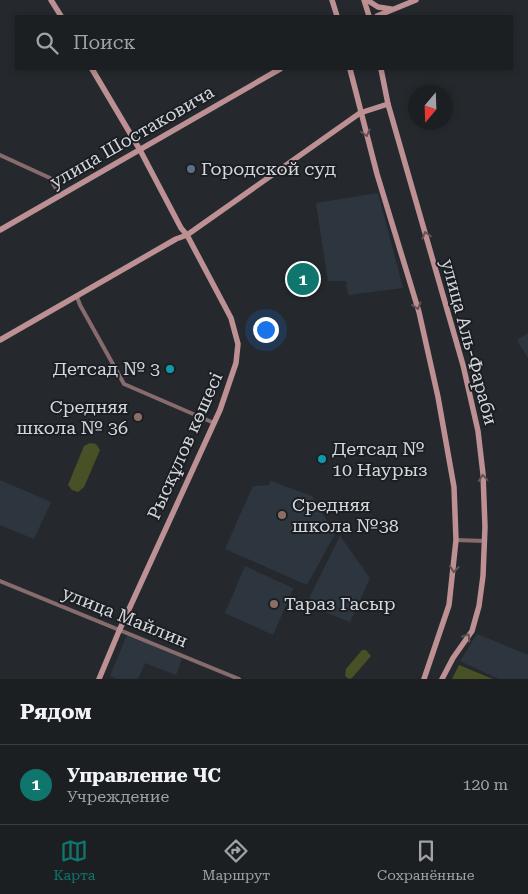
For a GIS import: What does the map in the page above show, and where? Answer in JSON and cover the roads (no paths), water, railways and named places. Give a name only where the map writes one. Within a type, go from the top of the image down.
[{"type":"main road","points":[[51,0],[60,15]]},
{"type":"main road","points":[[332,0],[336,14]]},
{"type":"main road","points":[[366,0],[378,7],[394,10]]},
{"type":"main road","points":[[366,0],[369,15]]},
{"type":"main road","points":[[380,15],[416,0]]},
{"type":"main road","points":[[388,15],[394,10]]},
{"type":"main road","name":"Рысқұлов көшесі","points":[[93,70],[140,150],[180,228],[187,235],[227,307],[236,332],[238,344],[232,378],[214,423],[99,679]]},
{"type":"main road","name":"улица Шостаковича","points":[[0,230],[278,70]]},
{"type":"main road","points":[[350,70],[380,184],[419,312],[438,397],[454,487],[456,540],[449,606],[424,679]]},
{"type":"main road","name":"улица Аль-Фараби","points":[[381,70],[388,104],[463,365],[478,431],[483,474],[485,541],[482,592],[475,626],[453,658],[442,679]]},
{"type":"main road","points":[[0,340],[187,235],[360,113],[388,104]]},
{"type":"street","points":[[0,156],[50,178],[60,196]]},
{"type":"street","points":[[77,297],[124,384],[214,423]]},
{"type":"street","points":[[456,540],[485,541]]},
{"type":"street","name":"улица Майлин","points":[[0,581],[239,679]]},
{"type":"place","name":"Городской суд","points":[[191,169]]},
{"type":"place","name":"Управление ЧС","points":[[303,279]]},
{"type":"place","name":"Детсад № 3","points":[[170,369]]},
{"type":"place","name":"Средняя школа № 36","points":[[138,417]]},
{"type":"place","name":"Детсад № 10 Наурыз","points":[[322,459]]},
{"type":"place","name":"Средняя школа №38","points":[[282,515]]},
{"type":"place","name":"Тараз Гасыр","points":[[274,604]]}]
